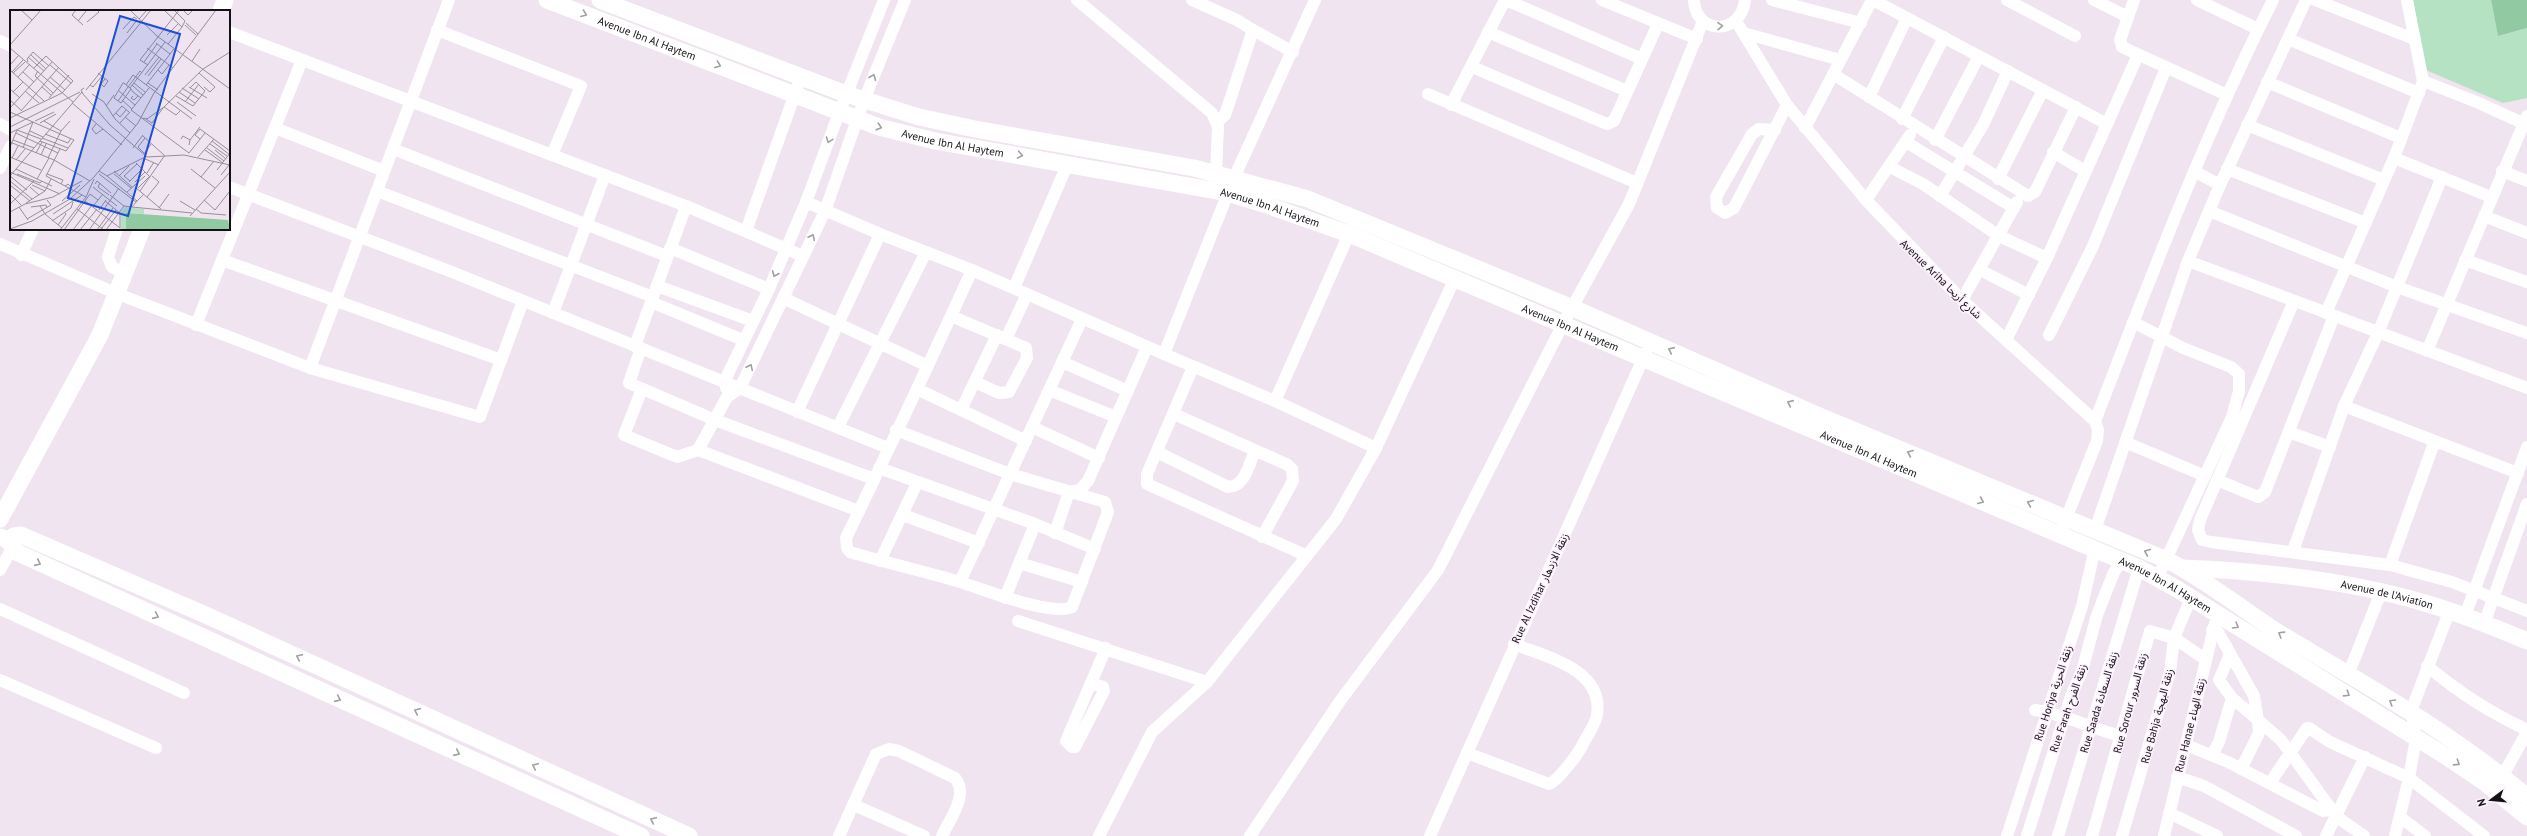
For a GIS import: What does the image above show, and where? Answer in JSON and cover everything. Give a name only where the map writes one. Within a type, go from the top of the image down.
[{"type":"street","points":[[221,10],[225,0]]},
{"type":"street","points":[[310,368],[449,0]]},
{"type":"street","name":"Avenue Ibn Al Haytem","points":[[547,0],[795,94],[856,120],[916,137],[1068,164],[1231,186],[1284,191],[1332,208],[1573,308],[1817,415],[2167,560],[2182,568],[2204,584],[2348,675],[2411,711],[2527,797]]},
{"type":"street","name":"Avenue Ibn Al Haytem","points":[[600,0],[801,78],[864,100],[954,125],[1216,173],[1231,186],[1261,202],[1349,234],[1455,278],[2140,568],[2158,577],[2191,598],[2215,623],[2416,738],[2484,782],[2527,817]]},
{"type":"street","points":[[727,397],[725,380],[743,340],[769,289],[806,202],[846,94],[884,0]]},
{"type":"street","points":[[698,450],[716,420],[727,397],[740,388],[825,211],[856,120],[904,0]]},
{"type":"street","points":[[1077,0],[1209,110],[1217,122],[1216,173]]},
{"type":"street","points":[[1192,0],[1237,20],[1252,30],[1293,52]]},
{"type":"street","points":[[1164,354],[1231,186],[1293,52],[1315,0]]},
{"type":"street","points":[[1452,105],[1505,0],[1642,58]]},
{"type":"street","points":[[1602,0],[1697,39]]},
{"type":"street","points":[[1694,0],[1695,9],[1703,21],[1716,27],[1730,25],[1736,21],[1741,15],[1745,0]]},
{"type":"street","points":[[1772,0],[1861,23]]},
{"type":"street","points":[[1805,128],[1873,0],[2107,124]]},
{"type":"street","points":[[2007,0],[2075,36]]},
{"type":"street","points":[[2094,0],[2128,17]]},
{"type":"street","points":[[2134,0],[2120,43],[2122,47],[2227,95]]},
{"type":"street","points":[[2197,0],[2258,29]]},
{"type":"street","points":[[2059,534],[2097,441],[2098,430],[2095,421],[2133,322],[2194,171],[2227,95],[2273,0]]},
{"type":"street","points":[[2096,530],[2188,261],[2227,169],[2306,0]]},
{"type":"street","points":[[2315,0],[2414,39]]},
{"type":"street","points":[[2217,480],[2258,497],[2263,495],[2288,432],[2347,267],[2394,158],[2423,81],[2407,0]]},
{"type":"street","points":[[1869,97],[1907,18]]},
{"type":"street","points":[[1250,836],[1340,701],[1438,570],[1563,324],[1629,204],[1703,21]]},
{"type":"street","name":"Avenue Ariha شارع أريحا","points":[[1736,21],[1787,105],[1866,200],[1962,300],[2095,421]]},
{"type":"street","points":[[1472,67],[1602,124],[1614,121],[1658,24]]},
{"type":"street","points":[[437,30],[581,86],[552,155]]},
{"type":"street","points":[[1217,122],[1225,115],[1252,30]]},
{"type":"street","points":[[230,32],[686,206],[803,256]]},
{"type":"street","points":[[1488,32],[1627,91]]},
{"type":"street","points":[[1744,33],[1840,60]]},
{"type":"street","points":[[1902,119],[1944,37]]},
{"type":"street","points":[[2288,39],[2419,93]]},
{"type":"street","points":[[0,41],[10,46]]},
{"type":"street","points":[[2006,340],[2047,258],[2138,55]]},
{"type":"street","points":[[1930,156],[1979,56]]},
{"type":"street","points":[[196,325],[302,60]]},
{"type":"street","points":[[2049,336],[2093,246],[2166,68]]},
{"type":"street","points":[[1940,196],[1983,125],[2008,71]]},
{"type":"street","points":[[1833,74],[1998,180],[2028,196],[2035,192],[2076,107]]},
{"type":"street","points":[[746,231],[801,78]]},
{"type":"street","points":[[2423,81],[2526,121],[2502,171],[2427,351]]},
{"type":"street","points":[[2267,82],[2401,138]]},
{"type":"street","points":[[1998,180],[2043,90]]},
{"type":"street","points":[[1428,94],[1637,183]]},
{"type":"street","points":[[1775,130],[1760,129],[1752,134],[1716,197],[1716,208],[1720,211],[1725,213],[1734,208],[1775,130],[1787,105]]},
{"type":"street","points":[[0,124],[10,129]]},
{"type":"street","points":[[2247,125],[2384,180]]},
{"type":"street","points":[[1866,200],[1890,167],[1915,127]]},
{"type":"street","points":[[275,128],[384,171]]},
{"type":"street","points":[[1906,142],[2014,208]]},
{"type":"street","points":[[0,168],[10,148]]},
{"type":"street","points":[[393,149],[586,224],[669,252],[769,289]]},
{"type":"street","points":[[2053,152],[2085,171]]},
{"type":"street","points":[[2394,158],[2442,176],[2491,197]]},
{"type":"street","points":[[1014,288],[1068,164]]},
{"type":"street","points":[[1890,167],[1940,196],[1999,236],[2047,258]]},
{"type":"street","points":[[2227,169],[2366,223]]},
{"type":"street","points":[[2194,171],[2220,185]]},
{"type":"street","points":[[2502,171],[2527,181]]},
{"type":"street","points":[[553,313],[605,175]]},
{"type":"street","points":[[2293,551],[2344,406],[2378,333],[2442,176]]},
{"type":"street","points":[[230,187],[725,380],[740,388],[797,412],[888,448]]},
{"type":"street","points":[[377,191],[571,266],[653,295],[753,321]]},
{"type":"street","points":[[1962,300],[2022,194]]},
{"type":"street","points":[[806,202],[880,234],[1014,288],[1082,319],[1275,401],[1376,448]]},
{"type":"street","points":[[686,206],[653,295],[629,383],[716,420],[874,479]]},
{"type":"street","points":[[2209,211],[2397,287],[2527,333]]},
{"type":"street","points":[[2484,216],[2527,233]]},
{"type":"street","points":[[21,255],[33,230]]},
{"type":"street","points":[[117,230],[108,257],[112,267],[125,274]]},
{"type":"street","points":[[0,519],[100,335],[118,294],[142,230]]},
{"type":"street","points":[[797,412],[880,234]]},
{"type":"street","points":[[1275,401],[1349,234]]},
{"type":"street","points":[[0,244],[21,255],[118,294],[310,368],[480,417],[524,301]]},
{"type":"street","points":[[838,427],[926,252]]},
{"type":"street","points":[[222,260],[501,360]]},
{"type":"street","points":[[2465,260],[2527,282]]},
{"type":"street","points":[[2188,261],[2527,388]]},
{"type":"street","points":[[896,430],[1010,474],[1105,502],[1108,506],[1108,512],[1072,607],[1066,610],[1005,598],[960,582],[850,552],[846,548],[846,538],[896,430],[917,390],[972,270]]},
{"type":"street","points":[[1980,270],[2029,295]]},
{"type":"street","points":[[1099,836],[1152,732],[1207,682],[1305,555],[1336,519],[1376,448],[1455,278]]},
{"type":"street","points":[[961,410],[974,382],[1027,294]]},
{"type":"street","points":[[653,295],[743,340]]},
{"type":"street","points":[[783,298],[928,366]]},
{"type":"street","points":[[2294,301],[2200,520],[2198,530],[2202,540],[2390,565],[2474,590],[2527,611]]},
{"type":"street","points":[[951,316],[1026,348],[1027,354],[1013,387],[1009,392],[999,393],[974,382]]},
{"type":"street","points":[[960,582],[1082,319]]},
{"type":"street","points":[[2133,322],[2183,348],[2228,365],[2239,372],[2238,399],[2205,476],[2158,577]]},
{"type":"street","name":"Rue Al Izdihar زنقة الازدهار","points":[[1430,836],[1468,754],[1514,644],[1651,342]]},
{"type":"street","points":[[1070,492],[1084,487],[1099,458],[1147,347]]},
{"type":"street","points":[[1062,362],[1128,391]]},
{"type":"street","points":[[1193,367],[1146,479],[1151,487],[1305,555]]},
{"type":"street","points":[[642,389],[624,435],[677,457],[698,450],[859,510]]},
{"type":"street","points":[[917,390],[1026,441]]},
{"type":"street","points":[[1049,390],[1116,417]]},
{"type":"street","points":[[2344,406],[2434,443],[2518,473]]},
{"type":"street","points":[[1174,414],[1288,465],[1293,474],[1293,481],[1262,537]]},
{"type":"street","points":[[1032,427],[1099,458]]},
{"type":"street","points":[[2288,432],[2330,447]]},
{"type":"street","points":[[2125,442],[2205,476]]},
{"type":"street","points":[[2390,565],[2434,443]]},
{"type":"street","points":[[2395,836],[2409,778],[2416,738],[2411,711],[2427,666],[2457,613],[2474,590],[2527,447]]},
{"type":"street","points":[[1158,452],[1228,487],[1237,486],[1242,481],[1255,451]]},
{"type":"street","points":[[879,468],[1035,524],[1095,549]]},
{"type":"street","points":[[880,561],[903,515],[917,482]]},
{"type":"street","points":[[1055,533],[1070,492]]},
{"type":"street","points":[[2484,624],[2527,504]]},
{"type":"street","points":[[903,515],[978,543]]},
{"type":"street","points":[[1005,598],[1035,524]]},
{"type":"street","points":[[0,570],[6,542],[14,536],[22,535],[208,616],[689,836]]},
{"type":"street","points":[[6,542],[16,552],[642,836]]},
{"type":"street","name":"Rue Horiya زنقة الحرية","points":[[2007,836],[2041,711],[2082,606],[2095,548]]},
{"type":"street","name":"Rue Farah زنقة الفرح","points":[[2027,836],[2071,696],[2082,671],[2097,615],[2114,572],[2123,560]]},
{"type":"street","points":[[1019,563],[1082,582]]},
{"type":"street","name":"Rue Saada زنقة السعادة","points":[[2058,836],[2140,568]]},
{"type":"street","name":"Avenue de l'Aviation","points":[[2182,568],[2335,583],[2381,592],[2457,613],[2527,641]]},
{"type":"street","name":"Avenue de l'Aviation","points":[[2204,584],[2240,573]]},
{"type":"street","points":[[2191,598],[2204,584]]},
{"type":"street","points":[[2348,675],[2381,592]]},
{"type":"street","name":"Rue Bahja زنقة البهجة","points":[[2122,836],[2170,672],[2174,638],[2191,598]]},
{"type":"street","points":[[0,609],[184,693]]},
{"type":"street","points":[[200,636],[208,616]]},
{"type":"street","points":[[1018,621],[1106,648],[1207,682]]},
{"type":"street","points":[[2215,623],[2217,630],[2254,696],[2259,733],[2241,769]]},
{"type":"street","name":"Rue Hanae زنقة الهناء","points":[[2167,835],[2169,813],[2177,777],[2215,623]]},
{"type":"street","name":"Rue Sorour زنقة السرور","points":[[2092,836],[2150,631],[2174,638],[2205,659]]},
{"type":"street","points":[[1468,754],[1549,784],[1582,747],[1597,715],[1594,691],[1588,680],[1570,666],[1514,644]]},
{"type":"street","points":[[1091,683],[1103,688],[1104,691],[1075,747],[1072,747],[1066,741],[1106,648]]},
{"type":"street","points":[[2230,654],[2219,680],[2232,698],[2281,740],[2334,814],[2364,836]]},
{"type":"street","points":[[2427,666],[2465,697],[2527,731],[2502,777]]},
{"type":"street","points":[[0,680],[156,748]]},
{"type":"street","points":[[2212,755],[2219,742],[2232,698]]},
{"type":"street","points":[[2041,711],[2121,736]]},
{"type":"street","points":[[2270,783],[2289,752],[2307,728],[2330,742],[2409,778],[2484,836]]},
{"type":"street","points":[[2186,745],[2212,755],[2323,811],[2334,814]]},
{"type":"street","points":[[838,836],[854,805],[876,754],[889,749],[899,751],[955,778],[960,783],[961,796],[942,836]]},
{"type":"street","points":[[505,774],[512,755]]},
{"type":"street","points":[[2326,836],[2334,814],[2338,810],[2365,757]]},
{"type":"street","points":[[2177,777],[2204,786],[2296,836]]},
{"type":"street","points":[[854,805],[924,836]]},
{"type":"street","points":[[2169,813],[2217,836]]},
{"type":"street","points":[[2400,817],[2424,836]]},
{"type":"green space","points":[[2413,0],[2491,0],[2498,36],[2527,28],[2527,98],[2503,103],[2426,70]]},
{"type":"green space","points":[[2491,0],[2527,0],[2527,28],[2498,36]]}]
